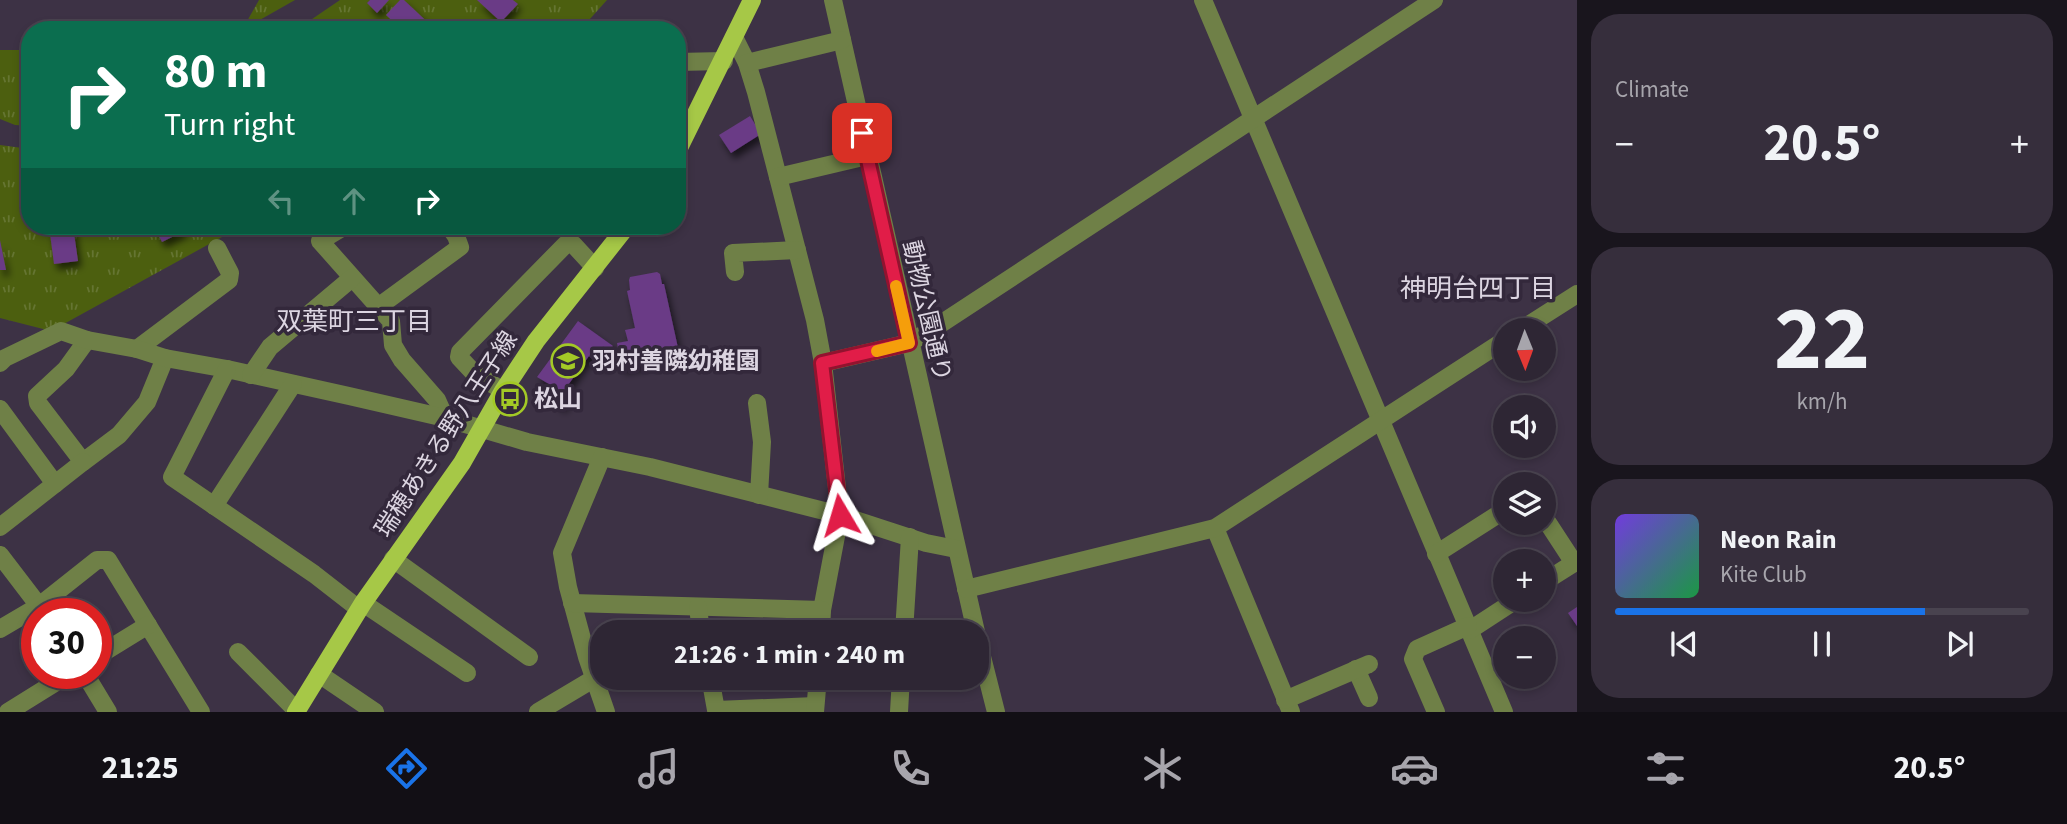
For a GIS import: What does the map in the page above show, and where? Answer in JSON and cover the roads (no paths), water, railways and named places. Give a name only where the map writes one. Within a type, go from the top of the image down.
[{"type":"main road","points":[[686,127],[723,63],[751,0]]},
{"type":"main road","name":"瑞穂あきる野八王子線","points":[[297,712],[361,606],[439,498],[536,341],[619,235]]},
{"type":"street","name":"動物公園通り","points":[[832,0],[973,620]]},
{"type":"street","points":[[1203,0],[1469,628],[1499,710]]},
{"type":"street","points":[[822,363],[909,343],[936,327],[1434,0]]},
{"type":"street","points":[[734,37],[748,67],[778,177],[815,320],[822,363],[840,515],[822,620]]},
{"type":"street","points":[[686,62],[748,67],[842,40]]},
{"type":"street","points":[[778,177],[867,156]]},
{"type":"street","points":[[330,235],[320,241],[391,321],[393,345],[402,360],[437,400],[445,418]]},
{"type":"street","points":[[378,307],[460,247],[459,235]]},
{"type":"street","points":[[503,391],[473,372],[459,357],[460,352],[566,244],[573,244],[595,268]]},
{"type":"street","points":[[137,349],[229,280],[230,273],[217,248]]},
{"type":"street","points":[[735,272],[733,253],[797,250]]},
{"type":"street","points":[[251,375],[270,347],[352,278]]},
{"type":"street","points":[[1539,318],[1577,294]]},
{"type":"street","points":[[0,363],[5,358],[61,331],[87,340],[137,349],[165,358],[227,369],[445,418],[527,442],[602,457],[840,515],[956,548]]},
{"type":"street","points":[[83,462],[38,403],[37,396],[65,369],[87,340]]},
{"type":"street","points":[[966,589],[1215,528],[1493,348]]},
{"type":"street","points":[[0,527],[119,435],[147,402],[165,358]]},
{"type":"street","points":[[227,369],[172,477],[361,606],[467,673]]},
{"type":"street","points":[[214,506],[293,384]]},
{"type":"street","points":[[757,403],[762,442],[759,495]]},
{"type":"street","points":[[0,409],[54,484]]},
{"type":"street","points":[[590,645],[572,603],[562,553],[602,457]]},
{"type":"street","points":[[1436,554],[1493,518]]},
{"type":"street","points":[[1215,528],[1288,706],[1363,666],[1369,698]]},
{"type":"street","points":[[1556,534],[1575,562],[1556,574]]},
{"type":"street","points":[[905,620],[910,537]]},
{"type":"street","points":[[0,555],[33,598]]},
{"type":"street","points":[[393,559],[528,657]]},
{"type":"street","points":[[49,598],[97,560],[108,561],[201,712]]},
{"type":"street","points":[[572,603],[822,610]]},
{"type":"street","points":[[698,607],[700,620]]},
{"type":"street","points":[[1436,712],[1413,659],[1417,649],[1469,628],[1496,612]]},
{"type":"street","points":[[0,629],[21,617]]},
{"type":"street","points":[[112,647],[148,625]]},
{"type":"street","points":[[238,652],[297,712]]},
{"type":"street","points":[[319,674],[375,712]]},
{"type":"street","points":[[538,712],[590,680]]},
{"type":"street","name":"動物公園通り","points":[[989,684],[996,712]]},
{"type":"street","points":[[8,712],[45,689]]},
{"type":"street","points":[[94,689],[108,712]]},
{"type":"street","points":[[598,690],[606,712]]},
{"type":"street","points":[[712,690],[716,710],[815,709],[817,690]]},
{"type":"street","points":[[899,712],[900,690]]},
{"type":"place","name":"羽村善隣幼稚園","points":[[568,361]]},
{"type":"place","name":"松山","points":[[510,399]]},
{"type":"district","name":"神明台四丁目","points":[[1478,288]]},
{"type":"district","name":"双葉町三丁目","points":[[354,321]]}]
